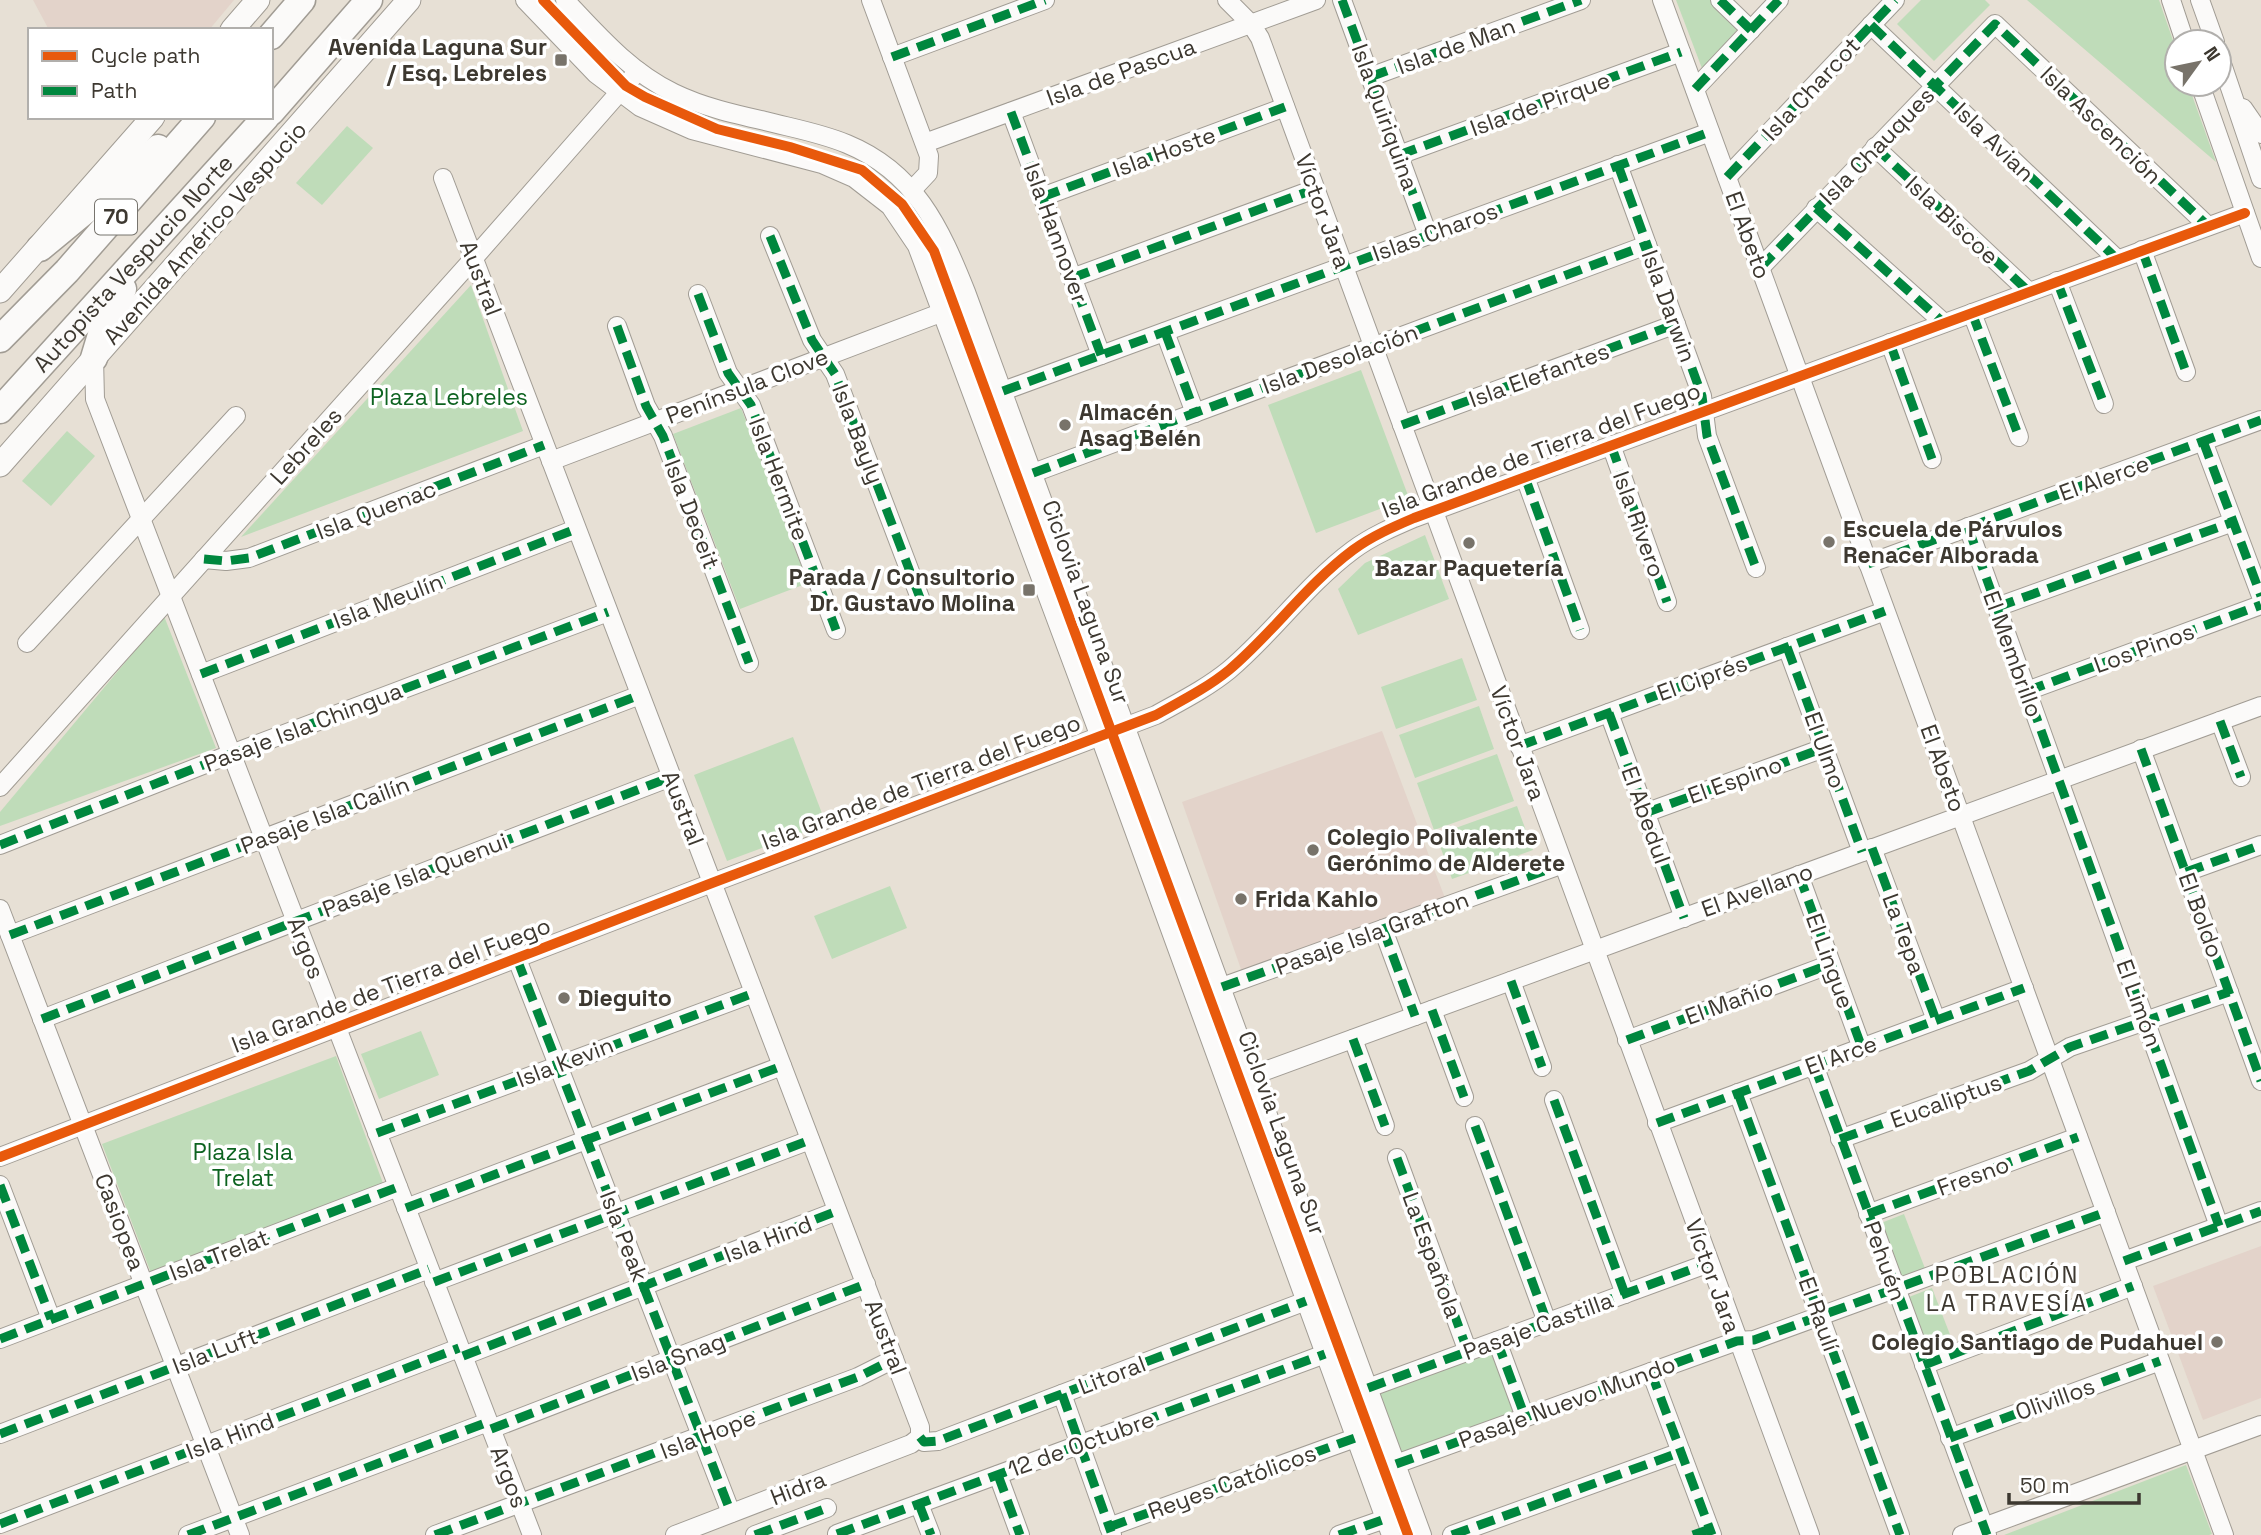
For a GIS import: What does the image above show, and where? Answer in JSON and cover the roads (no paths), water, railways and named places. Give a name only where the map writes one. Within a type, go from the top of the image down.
[{"type":"highway","points":[[273,34],[302,0]]},
{"type":"highway","points":[[273,110],[369,0]]},
{"type":"highway","points":[[40,248],[192,119]]},
{"type":"highway","name":"Autopista Vespucio Norte","points":[[0,339],[67,271],[200,119]]},
{"type":"highway","name":"Autopista Vespucio Norte","points":[[0,410],[264,119]]},
{"type":"highway","points":[[94,358],[103,328],[114,305],[158,237]]},
{"type":"main road","points":[[234,28],[258,0]]},
{"type":"main road","name":"Avenida Américo Vespucio","points":[[0,464],[409,0]]},
{"type":"main road","points":[[0,291],[151,119]]},
{"type":"street","points":[[525,0],[596,74],[619,94],[647,111],[692,131],[822,164],[866,186],[890,206],[909,232],[924,261],[943,312],[1388,1527],[1339,1535]]},
{"type":"street","points":[[565,0],[605,43],[638,71],[673,93],[694,102],[845,143],[884,164],[913,189],[936,225],[954,260],[1003,391],[1422,1535]]},
{"type":"street","points":[[871,0],[929,156],[930,168],[913,189]]},
{"type":"street","points":[[892,57],[1045,0]]},
{"type":"street","name":"Víctor Jara","points":[[1227,0],[1251,24],[1260,38],[1810,1535]]},
{"type":"street","name":"Isla de Pascua","points":[[925,143],[1316,0]]},
{"type":"street","name":"Isla Quiriquina","points":[[1342,0],[1428,235]]},
{"type":"street","name":"Isla de Man","points":[[1370,77],[1581,0]]},
{"type":"street","name":"El Abeto","points":[[1662,0],[2224,1535]]},
{"type":"street","points":[[1720,0],[1751,30]]},
{"type":"street","points":[[1695,89],[1779,0]]},
{"type":"street","name":"Isla Charcot","points":[[1727,177],[1895,0]]},
{"type":"street","points":[[2171,0],[2180,28]]},
{"type":"street","points":[[2200,0],[2210,28]]},
{"type":"street","name":"Isla Chauques","points":[[1760,268],[1995,24]]},
{"type":"street","name":"Isla Ascención","points":[[1995,24],[2208,226]]},
{"type":"street","name":"Isla Avian","points":[[1871,25],[2117,260]]},
{"type":"street","name":"Isla de Pirque","points":[[1399,155],[1681,52]]},
{"type":"street","name":"Lebreles","points":[[0,787],[638,71]]},
{"type":"street","points":[[2233,93],[2261,134]]},
{"type":"street","points":[[2233,96],[2261,179]]},
{"type":"street","points":[[2205,98],[2261,258]]},
{"type":"street","name":"Isla Hoste","points":[[1042,197],[1285,107]]},
{"type":"street","name":"Isla Hannover","points":[[1011,112],[1101,355]]},
{"type":"street","name":"Islas Charos","points":[[1003,391],[1710,132]]},
{"type":"street","points":[[2220,144],[2261,179]]},
{"type":"street","name":"Isla Biscoe","points":[[1875,148],[2029,292]]},
{"type":"street","name":"Isla Darwin","points":[[1618,165],[1702,396],[1707,436],[1756,568]]},
{"type":"street","name":"Austral","points":[[443,178],[866,1284],[920,1427],[920,1437]]},
{"type":"street","points":[[1072,278],[1315,189]]},
{"type":"street","points":[[1816,208],[1944,323]]},
{"type":"street","name":"Isla Grande de Tierra del Fuego","points":[[0,1157],[712,883],[1127,727],[1174,705],[1228,670],[1321,578],[1354,550],[1383,531],[1433,510],[2245,212]]},
{"type":"street","name":"Isla Bayly","points":[[770,236],[812,340],[835,374],[919,597]]},
{"type":"street","name":"Isla Desolación","points":[[1033,473],[1647,245]]},
{"type":"street","points":[[2142,250],[2186,372]]},
{"type":"street","points":[[2057,281],[2104,404]]},
{"type":"street","name":"Isla Hermite","points":[[698,294],[728,373],[751,405],[836,630]]},
{"type":"street","name":"Península Clove","points":[[547,453],[655,421],[943,312]]},
{"type":"street","points":[[1972,313],[2019,437]]},
{"type":"street","name":"Isla Elefantes","points":[[1402,425],[1676,324]]},
{"type":"street","name":"Isla Deceit","points":[[617,326],[646,406],[668,449],[749,663]]},
{"type":"street","points":[[1165,332],[1195,413]]},
{"type":"street","points":[[1890,343],[1932,460]]},
{"type":"street","name":"Argos","points":[[94,358],[95,399],[532,1535]]},
{"type":"street","points":[[65,391],[95,399]]},
{"type":"street","points":[[27,643],[236,416]]},
{"type":"street","name":"El Alerce","points":[[1868,565],[2261,420]]},
{"type":"street","points":[[2203,441],[2261,596]]},
{"type":"street","name":"Isla Rivero","points":[[1611,445],[1667,602]]},
{"type":"street","name":"Isla Quenac","points":[[204,559],[226,561],[249,558],[547,453]]},
{"type":"street","points":[[1525,477],[1580,631]]},
{"type":"street","points":[[1997,607],[2233,522]]},
{"type":"street","name":"El Membrillo","points":[[1968,527],[2059,780]]},
{"type":"street","name":"Isla Meulín","points":[[201,674],[576,529]]},
{"type":"street","name":"Los Pinos","points":[[2027,691],[2261,605]]},
{"type":"street","name":"El Ciprés","points":[[1519,746],[1885,611]]},
{"type":"street","name":"Pasaje Isla Chingua","points":[[0,845],[231,754],[608,612]]},
{"type":"street","name":"El Ulmo","points":[[1787,647],[1824,748],[1867,850]]},
{"type":"street","name":"Pasaje Isla Cailín","points":[[10,934],[640,695]]},
{"type":"street","name":"El Avellano","points":[[1254,1075],[2261,706]]},
{"type":"street","name":"El Abedul","points":[[1609,713],[1684,918]]},
{"type":"street","points":[[2220,721],[2241,776]]},
{"type":"street","name":"El Espino","points":[[1645,813],[1824,748]]},
{"type":"street","name":"El Boldo","points":[[2141,750],[2261,1081]]},
{"type":"street","name":"Pasaje Isla Quenui","points":[[42,1019],[671,777]]},
{"type":"street","name":"El Limón","points":[[2059,780],[2219,1226]]},
{"type":"street","points":[[2186,872],[2261,845]]},
{"type":"street","name":"La Tepa","points":[[1867,850],[1936,1020]]},
{"type":"street","name":"Pasaje Isla Grafton","points":[[1222,988],[1563,864]]},
{"type":"street","name":"El Lingue","points":[[1799,875],[1862,1048]]},
{"type":"street","name":"Casiopea","points":[[0,909],[237,1527]]},
{"type":"street","points":[[1383,929],[1415,1016]]},
{"type":"street","name":"Isla Peak","points":[[517,959],[731,1513]]},
{"type":"street","name":"El Mañío","points":[[1627,1040],[1831,964]]},
{"type":"street","points":[[1511,981],[1542,1067]]},
{"type":"street","name":"El Arce","points":[[1657,1123],[2024,988]]},
{"type":"street","name":"Eucaliptus","points":[[1840,1139],[2029,1071],[2070,1047],[2229,992]]},
{"type":"street","name":"Isla Kevin","points":[[377,1133],[754,993]]},
{"type":"street","points":[[1432,1010],[1464,1097]]},
{"type":"street","points":[[1353,1039],[1385,1126]]},
{"type":"street","name":"Pehuén","points":[[1814,1065],[1986,1531]]},
{"type":"street","points":[[406,1208],[782,1066]]},
{"type":"street","name":"El Raulí","points":[[1738,1093],[1900,1535]]},
{"type":"street","points":[[1554,1100],[1625,1294]]},
{"type":"street","points":[[1475,1126],[1547,1322]]},
{"type":"street","name":"Fresno","points":[[1868,1214],[2078,1137]]},
{"type":"street","name":"Isla Luft","points":[[0,1434],[175,1366],[615,1213],[810,1140]]},
{"type":"street","name":"La Española","points":[[1397,1158],[1468,1352]]},
{"type":"street","points":[[0,1185],[51,1319]]},
{"type":"street","name":"Isla Trelat","points":[[0,1339],[398,1187]]},
{"type":"street","points":[[2124,1261],[2261,1210]]},
{"type":"street","name":"Isla Hind","points":[[0,1524],[205,1445],[643,1287],[838,1211]]},
{"type":"street","name":"Pasaje Nuevo Mundo","points":[[1396,1464],[1737,1341],[1754,1340],[2106,1212]]},
{"type":"street","name":"Pasaje Castilla","points":[[1368,1388],[1709,1263]]},
{"type":"street","name":"Isla Snag","points":[[188,1535],[237,1527],[489,1425],[671,1360],[866,1284]]},
{"type":"street","points":[[1924,1365],[2133,1286]]},
{"type":"street","name":"Litoral","points":[[920,1437],[924,1442],[938,1441],[1306,1301]]},
{"type":"street","points":[[1497,1341],[1525,1417]]},
{"type":"street","name":"12 de Octubre","points":[[837,1534],[1325,1354]]},
{"type":"street","name":"Isla Hope","points":[[435,1535],[858,1377],[894,1359]]},
{"type":"street","name":"Olivillos","points":[[1950,1438],[2160,1361]]},
{"type":"street","points":[[1651,1372],[1681,1452],[1705,1533]]},
{"type":"street","points":[[1062,1394],[1111,1531]]},
{"type":"street","points":[[1962,1535],[1986,1531],[2261,1425]]},
{"type":"street","name":"Hidra","points":[[675,1535],[911,1444],[920,1437]]},
{"type":"street","name":"Reyes Católicos","points":[[1111,1531],[1355,1438]]},
{"type":"street","points":[[1452,1535],[1681,1452]]},
{"type":"street","points":[[998,1475],[1020,1535]]},
{"type":"street","points":[[817,1480],[837,1534]]},
{"type":"street","points":[[919,1504],[931,1535]]},
{"type":"street","points":[[755,1535],[827,1508]]},
{"type":"place","name":"Avenida Laguna Sur / Esq. Lebreles","points":[[561,60]]},
{"type":"place","name":"Almacén Asag Belén","points":[[1065,425]]},
{"type":"place","name":"Escuela de Párvulos Renacer Alborada","points":[[1829,542]]},
{"type":"place","name":"Bazar Paquetería","points":[[1469,543]]},
{"type":"place","name":"Parada / Consultorio Dr. Gustavo Molina","points":[[1029,590]]},
{"type":"place","name":"Colegio Polivalente Gerónimo de Alderete","points":[[1313,850]]},
{"type":"place","name":"Frida Kahlo","points":[[1241,899]]},
{"type":"place","name":"Dieguito","points":[[564,998]]},
{"type":"place","name":"Colegio Santiago de Pudahuel","points":[[2217,1342]]},
{"type":"district","name":"POBLACIÓN LA TRAVESÍA","points":[[2007,1289]]},
{"type":"park label","name":"Plaza Lebreles","points":[[449,397]]},
{"type":"park label","name":"Plaza Isla Trelat","points":[[243,1165]]}]
